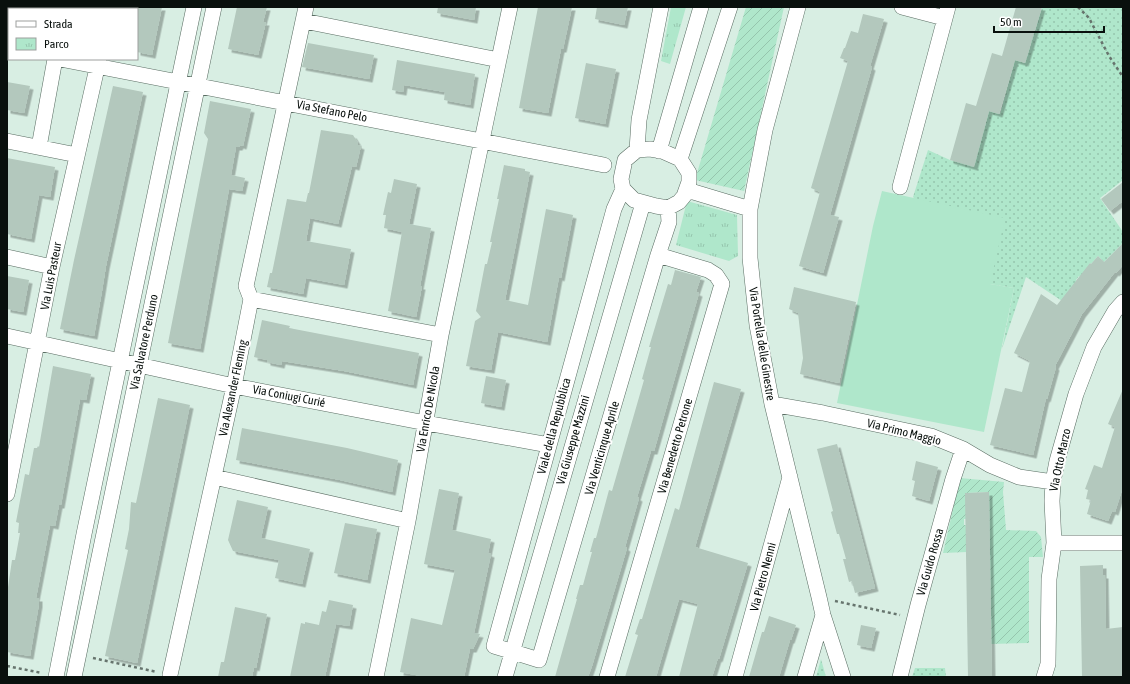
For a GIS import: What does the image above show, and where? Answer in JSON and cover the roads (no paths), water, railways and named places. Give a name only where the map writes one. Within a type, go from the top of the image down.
[{"type":"street","name":"Via Salvatore Perduno","points":[[56,676],[194,7]]},
{"type":"street","name":"Via Salvatore Perduno","points":[[74,677],[214,7]]},
{"type":"street","name":"Via Enrico De Nicola","points":[[376,677],[408,521],[441,335],[510,7]]},
{"type":"street","points":[[637,150],[639,120],[661,7]]},
{"type":"street","points":[[659,150],[701,7]]},
{"type":"street","points":[[680,159],[730,7]]},
{"type":"street","name":"Via Portella delle Ginestre","points":[[798,7],[765,130],[750,209],[750,258],[757,325],[772,404],[820,597],[823,615],[843,677]]},
{"type":"street","points":[[900,187],[946,13],[902,7]]},
{"type":"street","points":[[305,14],[499,60]]},
{"type":"street","name":"Via Alexander Fleming","points":[[170,675],[234,386],[251,299],[246,286],[305,14]]},
{"type":"street","points":[[39,147],[55,60]]},
{"type":"street","name":"Via Stefano Pelo","points":[[70,60],[98,63],[178,82],[604,165],[625,160]]},
{"type":"street","name":"Via Luis Pasteur","points":[[7,494],[11,452],[38,342],[52,267],[98,63]]},
{"type":"street","points":[[7,140],[77,155]]},
{"type":"street","points":[[637,150],[659,150],[680,159],[689,173],[690,182],[687,190],[679,202],[668,208],[634,200],[622,184],[625,160],[637,150]]},
{"type":"street","name":"Via Stefano Pelo","points":[[604,165],[622,184]]},
{"type":"street","name":"Viale della Repubblica","points":[[512,651],[494,646],[622,184]]},
{"type":"street","points":[[687,190],[750,209]]},
{"type":"street","name":"Via Giuseppe Mazzini","points":[[505,677],[643,203]]},
{"type":"street","name":"Via Venticinque Aprile","points":[[512,651],[539,660],[669,222],[668,208]]},
{"type":"street","name":"Via Benedetto Petrone","points":[[607,677],[722,284],[716,275],[708,270],[658,255]]},
{"type":"street","points":[[7,257],[52,267]]},
{"type":"street","points":[[251,299],[441,335]]},
{"type":"street","name":"Via Otto Marzo","points":[[1044,677],[1048,664],[1049,579],[1054,543],[1052,501],[1053,482],[1057,461],[1074,401],[1094,347],[1115,311],[1123,302]]},
{"type":"street","name":"Via Coniugi Curié","points":[[7,336],[234,386],[549,445]]},
{"type":"street","name":"Via Primo Maggio","points":[[772,404],[823,413],[930,436],[963,449],[990,465],[1019,477],[1053,482]]},
{"type":"street","name":"Via Guido Rossa","points":[[900,677],[914,619],[953,479],[963,449]]},
{"type":"street","name":"Via Pietro Nenni","points":[[735,677],[790,476]]},
{"type":"street","points":[[214,477],[408,521]]},
{"type":"street","points":[[1054,543],[1123,543]]},
{"type":"street","points":[[805,677],[823,615]]}]
